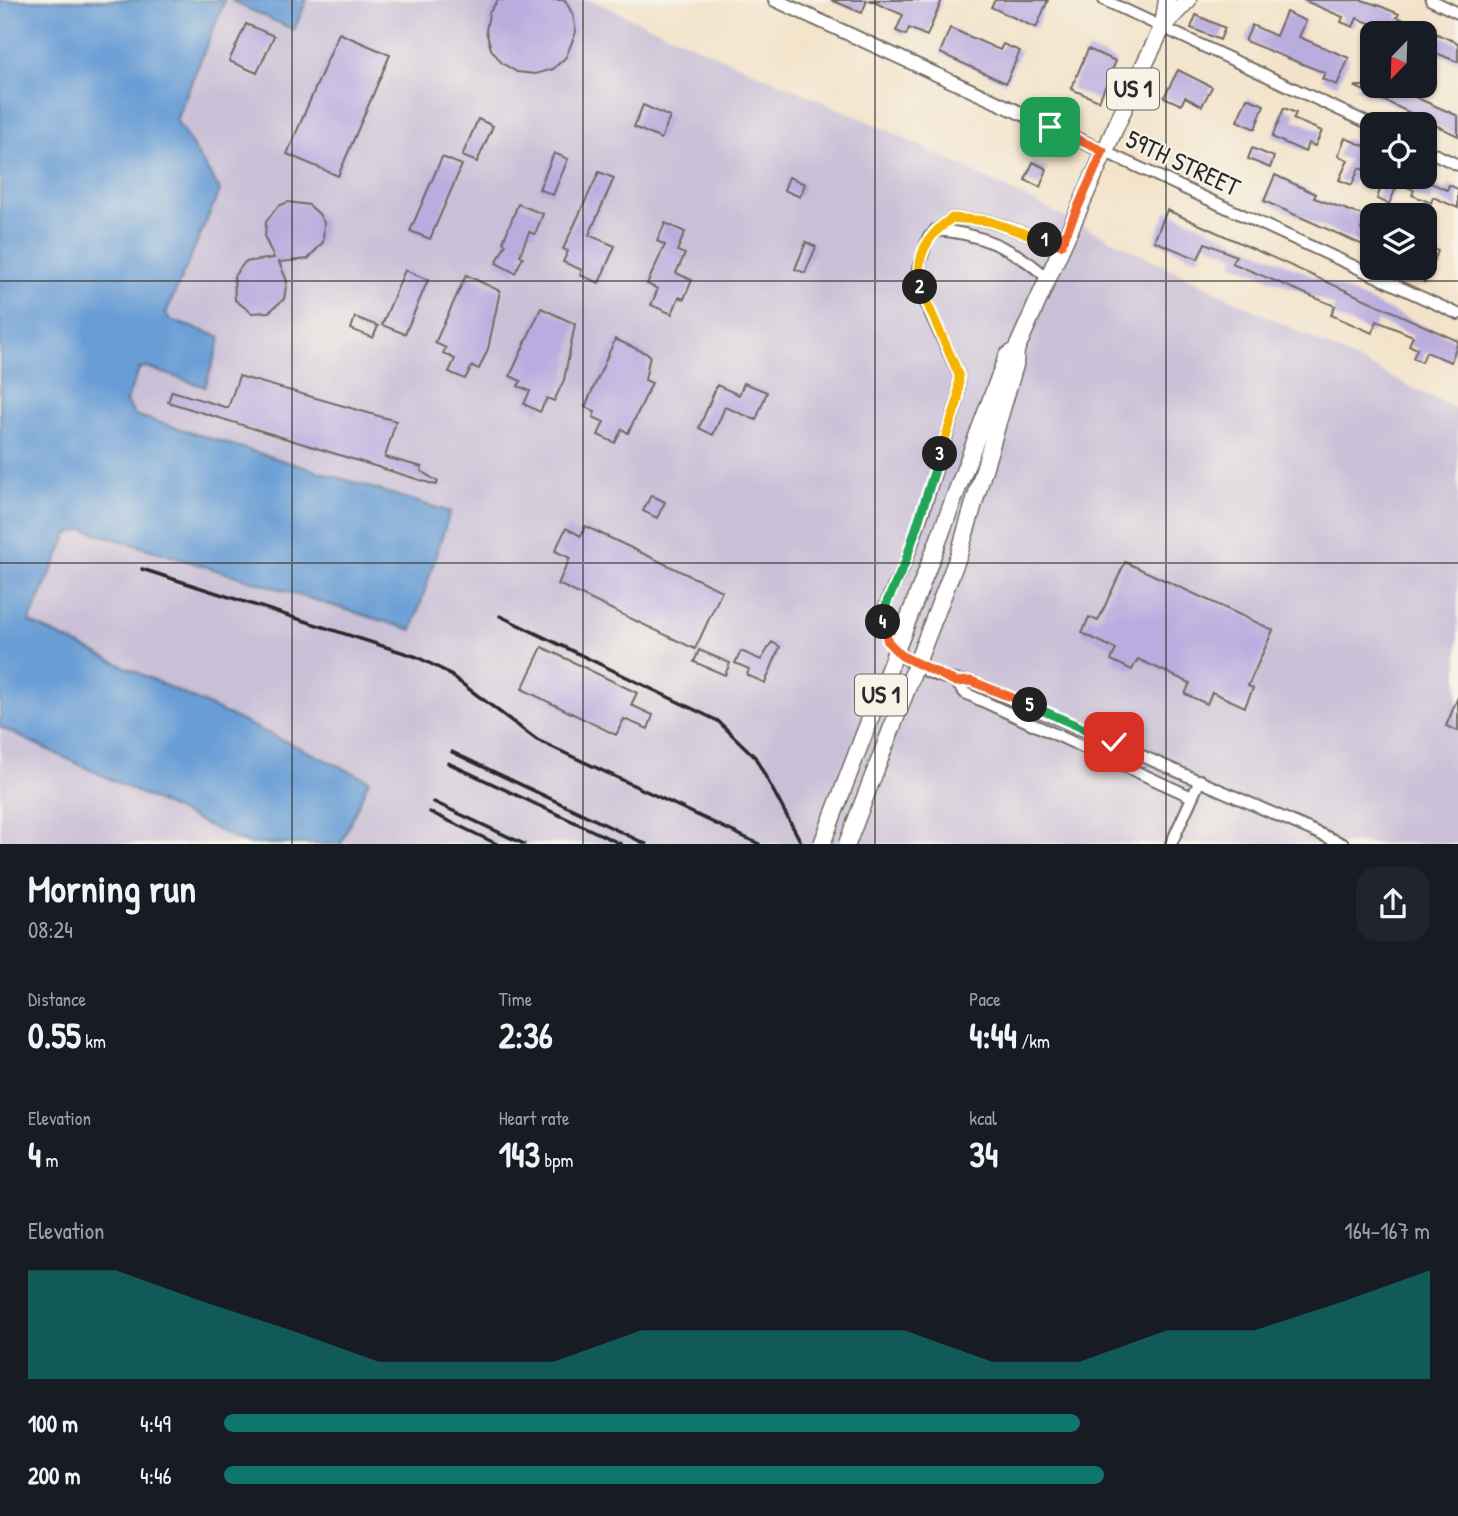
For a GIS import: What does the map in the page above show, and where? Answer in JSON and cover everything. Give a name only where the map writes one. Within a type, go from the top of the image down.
[{"type":"main road","name":"US 1","points":[[847,844],[959,554],[1016,365],[1016,350],[1103,151],[1163,26],[1167,0]]},
{"type":"main road","name":"US 1","points":[[1163,26],[1188,0]]},
{"type":"main road","name":"US 1","points":[[822,844],[1007,356],[1016,350]]},
{"type":"street","name":"59TH STREET","points":[[775,0],[1458,314]]},
{"type":"street","points":[[1104,0],[1360,119]]},
{"type":"street","points":[[1431,0],[1458,13]]},
{"type":"street","points":[[1437,155],[1458,165]]},
{"type":"street","points":[[1061,245],[988,221],[952,218],[934,230],[928,238],[918,269],[920,291],[959,375],[958,400],[905,563],[883,617],[888,642],[902,656],[956,682],[965,693],[1192,797]]},
{"type":"street","points":[[934,230],[952,231],[998,246],[1032,264],[1047,278]]},
{"type":"street","points":[[956,682],[971,681],[1343,844]]},
{"type":"street","points":[[1171,844],[1200,780]]},
{"type":"shaded area","points":[[225,0],[293,30],[307,0],[590,0],[890,131],[1458,410],[1458,844],[341,844],[369,781],[29,623],[68,534],[83,529],[386,622],[135,416],[126,402],[139,369],[145,367],[205,386],[221,337],[170,320],[166,313],[220,190],[176,120]]},
{"type":"shaded area","points":[[0,727],[247,844],[0,844]]},
{"type":"water","points":[[0,0],[225,0],[176,120],[220,190],[166,313],[170,320],[221,337],[205,387],[146,367],[139,369],[126,402],[135,415],[450,512],[412,630],[83,529],[68,534],[29,622],[369,780],[341,844],[247,844],[0,727]]},
{"type":"water","points":[[229,0],[307,0],[294,30]]},
{"type":"building","points":[[498,0],[565,0],[573,15],[576,32],[566,57],[553,69],[535,74],[517,72],[502,63],[491,49],[486,31],[489,13]]},
{"type":"building","points":[[831,0],[867,0],[862,13]]},
{"type":"building","points":[[869,0],[942,0],[927,36],[909,28],[906,35],[896,31],[903,15]]},
{"type":"building","points":[[995,0],[1048,0],[1036,28],[991,7]]},
{"type":"building","points":[[1303,0],[1362,0],[1399,14],[1397,17],[1406,21],[1364,21],[1357,18],[1353,27],[1341,22],[1343,17]]},
{"type":"building","points":[[1286,12],[1306,21],[1299,37],[1349,58],[1337,85],[1322,79],[1325,73],[1245,41],[1252,25],[1276,36]]},
{"type":"building","points":[[1196,15],[1225,28],[1220,40],[1191,28]]},
{"type":"building","points":[[246,24],[274,36],[257,73],[229,61]]},
{"type":"building","points":[[950,28],[1000,50],[1003,44],[1020,51],[1006,83],[940,53]]},
{"type":"building","points":[[339,33],[390,55],[338,176],[287,154]]},
{"type":"building","points":[[1437,34],[1458,43],[1458,62],[1437,53]]},
{"type":"building","points":[[1088,49],[1116,61],[1099,101],[1071,89]]},
{"type":"building","points":[[1178,70],[1212,87],[1202,106],[1185,97],[1181,105],[1164,97]]},
{"type":"building","points":[[1247,98],[1264,105],[1255,129],[1237,121]]},
{"type":"building","points":[[1379,98],[1417,98],[1458,116],[1458,136],[1437,126],[1437,112],[1408,112]]},
{"type":"building","points":[[643,105],[670,117],[661,139],[634,127]]},
{"type":"building","points":[[1284,108],[1296,113],[1293,119],[1322,131],[1315,146],[1308,143],[1305,152],[1272,137]]},
{"type":"building","points":[[478,119],[493,126],[477,162],[462,156]]},
{"type":"building","points":[[1345,138],[1360,144],[1360,168],[1352,185],[1339,180],[1348,160],[1338,156]]},
{"type":"building","points":[[1252,148],[1274,157],[1270,168],[1248,159]]},
{"type":"building","points":[[554,153],[568,159],[553,195],[539,189]]},
{"type":"building","points":[[442,157],[462,165],[430,239],[410,231]]},
{"type":"building","points":[[1033,162],[1047,169],[1040,187],[1025,180]]},
{"type":"building","points":[[599,172],[614,178],[589,235],[615,246],[599,283],[580,275],[582,270],[563,262],[568,251],[563,249]]},
{"type":"building","points":[[1275,175],[1316,194],[1314,198],[1360,214],[1360,244],[1264,201]]},
{"type":"building","points":[[789,177],[805,184],[800,197],[784,190]]},
{"type":"building","points":[[1449,185],[1458,189],[1458,208],[1433,197],[1431,203],[1412,195],[1414,190],[1412,189],[1437,189],[1437,186],[1447,190]]},
{"type":"building","points":[[1380,189],[1395,189],[1389,203],[1377,199]]},
{"type":"building","points":[[288,202],[309,205],[319,214],[324,223],[323,242],[308,259],[279,262],[287,281],[284,299],[269,312],[252,313],[235,300],[234,276],[245,262],[274,258],[265,238],[266,222],[278,206]]},
{"type":"building","points":[[518,204],[543,214],[535,234],[529,232],[520,255],[523,257],[515,273],[496,263],[506,244],[503,242]]},
{"type":"building","points":[[1167,210],[1458,341],[1451,362],[1426,352],[1422,362],[1413,358],[1417,349],[1409,345],[1413,336],[1377,321],[1372,333],[1331,315],[1335,306],[1232,263],[1236,256],[1205,243],[1198,259],[1154,241]]},
{"type":"building","points":[[665,223],[685,232],[677,251],[685,254],[676,273],[692,280],[684,299],[679,297],[672,314],[651,305],[658,289],[647,284],[665,245],[657,241]]},
{"type":"building","points":[[806,242],[816,247],[805,273],[795,269]]},
{"type":"building","points":[[405,270],[428,280],[405,334],[382,325]]},
{"type":"building","points":[[466,275],[500,291],[488,349],[479,369],[472,366],[465,379],[449,372],[455,359],[443,353],[446,348],[435,343]]},
{"type":"building","points":[[541,308],[575,324],[564,380],[554,401],[547,398],[540,412],[524,404],[530,391],[518,386],[521,381],[510,376]]},
{"type":"building","points":[[355,317],[378,326],[373,338],[351,329]]},
{"type":"building","points":[[615,339],[650,355],[645,380],[652,383],[628,433],[622,429],[615,443],[598,435],[604,422],[593,417],[595,412],[585,407]]},
{"type":"building","points":[[239,376],[396,421],[385,457],[422,467],[421,471],[438,482],[436,485],[168,402],[172,391],[228,408]]},
{"type":"building","points":[[744,383],[767,392],[756,420],[725,407],[713,435],[699,428],[717,385],[739,395]]},
{"type":"building","points":[[651,495],[665,502],[657,518],[643,511]]},
{"type":"building","points":[[585,526],[722,591],[695,649],[558,584],[570,558],[555,551],[566,528],[581,536]]},
{"type":"building","points":[[1125,562],[1273,630],[1248,686],[1253,688],[1245,707],[1212,692],[1207,704],[1185,694],[1190,683],[1138,659],[1132,670],[1111,660],[1116,649],[1082,633],[1089,617],[1098,621]]},
{"type":"building","points":[[772,642],[780,647],[765,683],[747,675],[749,669],[735,663],[741,651],[761,660]]},
{"type":"building","points":[[542,647],[637,693],[631,705],[653,715],[648,729],[624,719],[616,735],[522,689]]},
{"type":"building","points":[[699,650],[730,663],[725,675],[694,662]]},
{"type":"building","points":[[1458,697],[1458,731],[1446,726]]},
{"type":"railway","points":[[142,569],[417,657],[445,671],[537,740],[759,844]]},
{"type":"railway","points":[[500,616],[718,721],[755,757],[802,844]]},
{"type":"railway","points":[[452,752],[646,844]]},
{"type":"railway","points":[[448,763],[621,844]]},
{"type":"railway","points":[[434,802],[524,844]]},
{"type":"railway","points":[[430,812],[497,844]]},
{"type":"route","points":[[1050,127],[1103,151],[1061,245],[988,221],[952,218],[934,230],[924,247],[918,269],[920,291],[959,375],[958,400],[905,563],[887,602],[883,617],[884,629],[888,642],[902,656],[922,667],[956,682],[971,681],[1114,742]]}]
